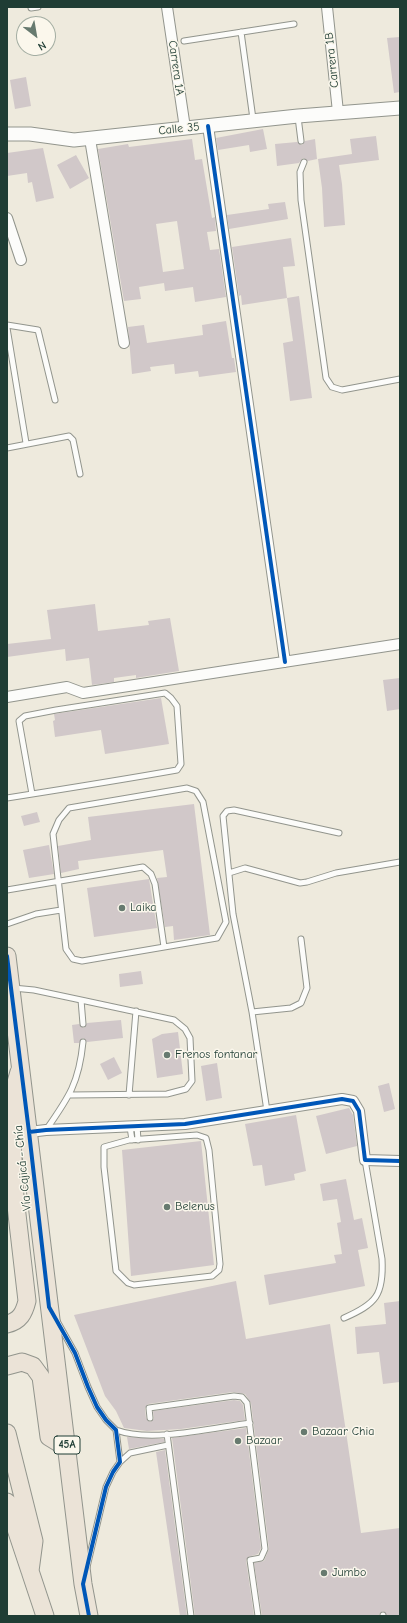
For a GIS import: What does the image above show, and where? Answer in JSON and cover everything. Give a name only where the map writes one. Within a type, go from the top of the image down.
[{"type":"highway","name":"Vía Cajicá - Chía","points":[[7,956],[21,1065],[38,1131],[49,1307],[83,1584],[89,1616]]},
{"type":"highway","points":[[7,1324],[14,1322],[23,1313],[27,1301],[15,1197],[10,1103],[21,1065]]},
{"type":"highway","points":[[7,1366],[22,1362],[32,1366],[41,1377],[49,1437],[67,1448]]},
{"type":"highway","points":[[7,1433],[34,1541],[30,1571]]},
{"type":"highway","points":[[7,1502],[11,1527],[30,1571],[45,1616]]},
{"type":"street","name":"Carrera 1A","points":[[167,7],[185,128]]},
{"type":"street","name":"Carrera 1B","points":[[326,7],[338,112]]},
{"type":"street","name":"Calle 35","points":[[7,134],[30,134],[74,140],[90,139],[254,120],[400,108]]},
{"type":"street","points":[[208,126],[285,662]]},
{"type":"street","points":[[90,139],[124,343]]},
{"type":"street","points":[[7,218],[21,260]]},
{"type":"street","points":[[7,698],[67,687],[83,693],[400,644]]},
{"type":"street","points":[[38,1131],[185,1124],[342,1098],[353,1101],[359,1111],[366,1160],[400,1161]]},
{"type":"lane","points":[[31,8],[38,7]]},
{"type":"lane","points":[[184,41],[294,24]]},
{"type":"lane","points":[[241,32],[254,120]]},
{"type":"lane","points":[[298,116],[301,141]]},
{"type":"lane","points":[[304,162],[300,172],[301,200],[326,378],[332,387],[342,390],[400,379]]},
{"type":"lane","points":[[7,325],[38,330],[55,400]]},
{"type":"lane","points":[[7,328],[26,443]]},
{"type":"lane","points":[[7,448],[26,443],[69,436],[73,440],[80,474]]},
{"type":"lane","points":[[7,798],[32,794],[178,770],[181,764],[177,706],[165,693],[25,716],[19,721],[32,794]]},
{"type":"lane","points":[[187,788],[196,791],[203,802],[226,922],[218,938],[82,961],[73,959],[66,949],[57,881],[53,834],[59,820],[69,808],[187,788]]},
{"type":"lane","points":[[267,1111],[252,1012],[233,914],[223,821],[225,813],[230,810],[240,811],[338,833]]},
{"type":"lane","points":[[229,873],[245,868],[300,883],[336,873],[400,862]]},
{"type":"lane","points":[[7,890],[143,866],[151,874],[155,884],[164,947]]},
{"type":"lane","points":[[7,924],[36,914],[61,910]]},
{"type":"lane","points":[[252,1012],[291,1008],[301,1003],[307,988],[301,940]]},
{"type":"lane","points":[[11,988],[34,990],[174,1020],[185,1029],[190,1038],[192,1081],[186,1089],[167,1094],[70,1095]]},
{"type":"lane","points":[[81,1000],[83,1024]]},
{"type":"lane","points":[[129,1095],[136,1011]]},
{"type":"lane","points":[[38,1131],[70,1095],[79,1066],[82,1042]]},
{"type":"lane","points":[[134,1126],[135,1140]]},
{"type":"lane","points":[[197,1135],[206,1138],[209,1150],[220,1264],[219,1270],[212,1276],[134,1285],[128,1283],[116,1271],[104,1167],[104,1147],[135,1140],[197,1135]]},
{"type":"lane","points":[[344,1318],[361,1310],[373,1302],[380,1289],[383,1274],[382,1259],[366,1160]]},
{"type":"lane","points":[[49,1307],[75,1353],[88,1388],[98,1407],[106,1420],[116,1430],[127,1434],[166,1434],[250,1423]]},
{"type":"lane","points":[[150,1418],[149,1408],[234,1396],[242,1397],[247,1403],[265,1549],[260,1558],[250,1560],[258,1616]]},
{"type":"lane","points":[[116,1430],[120,1462]]},
{"type":"lane","points":[[166,1434],[191,1616]]},
{"type":"lane","points":[[83,1584],[101,1517],[106,1487],[113,1472],[120,1462],[130,1453],[168,1445]]},
{"type":"building","points":[[400,37],[400,92],[394,93],[387,38]]},
{"type":"building","points":[[26,77],[31,106],[15,109],[10,80]]},
{"type":"building","points":[[263,129],[267,149],[250,152],[249,145],[218,150],[216,138]]},
{"type":"building","points":[[376,136],[379,160],[339,165],[345,225],[324,227],[322,188],[318,159],[352,154],[350,139]]},
{"type":"building","points":[[192,139],[195,160],[202,159],[212,218],[215,217],[216,231],[207,232],[210,250],[219,249],[226,297],[195,302],[193,287],[165,291],[164,283],[139,287],[141,299],[124,301],[98,149],[128,144],[129,147]],"holes":[[[177,221],[184,269],[163,272],[156,224]]]},
{"type":"building","points":[[315,139],[317,159],[308,161],[303,158],[299,163],[277,166],[275,144],[297,142],[302,145],[305,141]]},
{"type":"building","points":[[43,148],[54,198],[36,202],[32,182],[28,183],[27,173],[7,176],[7,153]]},
{"type":"building","points":[[76,155],[89,178],[70,189],[57,165]]},
{"type":"building","points":[[285,202],[288,219],[229,229],[227,215],[269,209],[268,204]]},
{"type":"building","points":[[291,238],[295,266],[283,267],[287,298],[242,305],[241,295],[239,296],[232,247]]},
{"type":"building","points":[[299,296],[312,398],[290,401],[283,343],[293,341],[287,298]]},
{"type":"building","points":[[226,321],[232,358],[234,358],[236,372],[199,377],[198,371],[175,374],[174,364],[150,367],[151,371],[132,374],[128,327],[144,325],[147,343],[203,335],[202,325]]},
{"type":"building","points":[[95,604],[98,631],[149,625],[148,621],[170,618],[179,671],[136,678],[136,675],[114,678],[114,682],[92,685],[89,658],[66,661],[65,649],[7,657],[7,644],[51,639],[47,610]]},
{"type":"building","points":[[400,678],[400,709],[387,711],[383,680]]},
{"type":"building","points":[[161,698],[169,744],[105,754],[101,730],[55,737],[53,721],[55,720],[54,714]]},
{"type":"building","points":[[194,804],[210,935],[174,940],[173,926],[165,927],[157,878],[167,877],[163,850],[78,861],[79,869],[61,873],[58,846],[91,840],[88,817]]},
{"type":"building","points":[[37,812],[40,822],[24,826],[21,816]]},
{"type":"building","points":[[49,845],[54,874],[29,878],[23,850]]},
{"type":"building","name":"Laika","points":[[149,879],[157,928],[94,937],[87,888]]},
{"type":"building","points":[[141,971],[143,984],[120,987],[119,974]]},
{"type":"building","points":[[121,1020],[123,1038],[87,1042],[83,1038],[79,1043],[74,1043],[72,1025],[79,1024],[84,1028],[87,1023]]},
{"type":"building","name":"Frenos fontanar","points":[[178,1032],[183,1074],[157,1078],[152,1039],[162,1034]]},
{"type":"building","points":[[114,1057],[122,1073],[108,1080],[100,1064]]},
{"type":"building","points":[[217,1063],[222,1098],[206,1101],[201,1066]]},
{"type":"building","points":[[389,1083],[395,1109],[384,1112],[378,1086]]},
{"type":"building","points":[[349,1108],[353,1115],[357,1146],[326,1154],[316,1116]]},
{"type":"building","points":[[296,1115],[306,1171],[294,1174],[295,1180],[265,1186],[262,1165],[253,1166],[245,1124]]},
{"type":"building","name":"Belenus","points":[[201,1141],[214,1265],[131,1276],[122,1150]]},
{"type":"building","points":[[346,1179],[354,1220],[362,1218],[368,1248],[358,1250],[365,1286],[269,1305],[264,1275],[336,1263],[334,1255],[342,1254],[337,1223],[341,1222],[337,1199],[323,1201],[320,1184]]},
{"type":"building","name":"Bazaar","points":[[236,1281],[246,1339],[330,1324],[361,1533],[400,1528],[400,1616],[387,1616],[383,1611],[379,1616],[262,1616],[254,1563],[264,1561],[269,1549],[251,1403],[245,1394],[233,1392],[148,1404],[145,1408],[146,1418],[150,1422],[154,1419],[153,1411],[234,1400],[240,1401],[243,1405],[245,1420],[181,1429],[147,1431],[124,1428],[116,1411],[105,1396],[74,1315]]},
{"type":"building","points":[[400,1301],[400,1382],[383,1384],[379,1352],[357,1354],[355,1327],[386,1324],[384,1303]]},
{"type":"building","points":[[246,1428],[261,1548],[258,1554],[248,1557],[246,1560],[254,1616],[195,1616],[172,1438]]},
{"type":"building","points":[[127,1437],[164,1439],[164,1442],[129,1449]]},
{"type":"building","points":[[165,1450],[187,1616],[180,1616],[156,1452]]},
{"type":"cycle path","points":[[208,126],[285,662]]},
{"type":"cycle path","points":[[7,956],[49,1307],[75,1353],[97,1407],[106,1420],[116,1430],[120,1462],[113,1472],[106,1487],[83,1584],[89,1616]]},
{"type":"cycle path","points":[[29,1132],[185,1124],[342,1099],[353,1101],[359,1111],[365,1160],[400,1161]]},
{"type":"place","name":"Laika","points":[[122,908]]},
{"type":"place","name":"Frenos fontanar","points":[[167,1055]]},
{"type":"place","name":"Belenus","points":[[167,1207]]},
{"type":"place","name":"Bazaar Chia","points":[[304,1432]]},
{"type":"place","name":"Bazaar","points":[[238,1441]]},
{"type":"place","name":"Jumbo","points":[[324,1573]]}]
